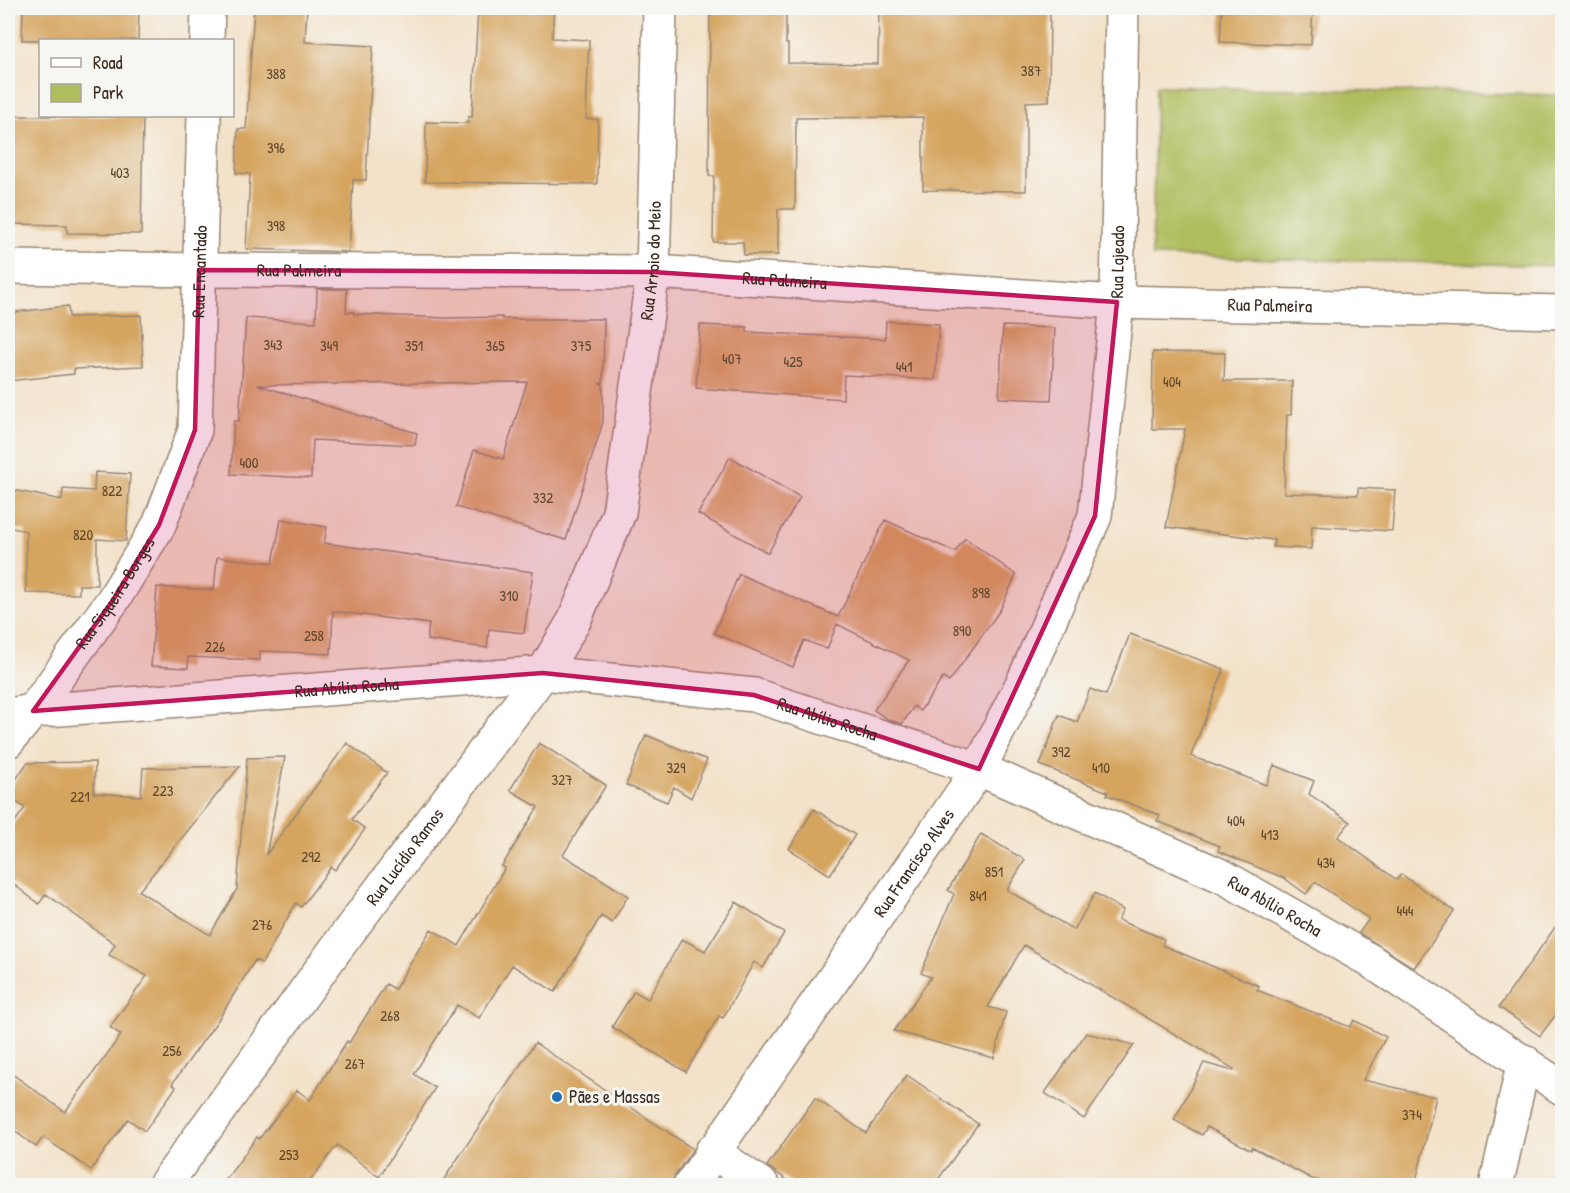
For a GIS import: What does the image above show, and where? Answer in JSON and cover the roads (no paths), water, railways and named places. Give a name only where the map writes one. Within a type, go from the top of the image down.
[{"type":"street","points":[[207,39],[208,8]]},
{"type":"street","name":"Rua Arroio do Meio","points":[[619,513],[653,272],[660,8]]},
{"type":"street","name":"Rua Lajeado","points":[[1095,516],[1118,302],[1122,8]]},
{"type":"street","name":"Rua Encantado","points":[[195,430],[204,117]]},
{"type":"street","name":"Rua Palmeira","points":[[8,267],[653,272],[1118,302],[1563,312]]},
{"type":"street","name":"Rua Siqueira Borges","points":[[8,741],[20,713],[113,600],[159,525],[195,430]]},
{"type":"street","name":"Rua Lucídio Ramos","points":[[164,1185],[338,946],[543,673],[574,621],[619,513]]},
{"type":"street","name":"Rua Francisco Alves","points":[[690,1185],[979,769],[1024,680],[1095,516]]},
{"type":"street","name":"Rua Abílio Rocha","points":[[20,713],[543,673],[754,695],[979,769],[1224,877],[1369,960],[1563,1088]]},
{"type":"street","points":[[1496,1185],[1524,1062]]},
{"type":"street","points":[[712,1151],[763,1185]]},
{"type":"place","name":"Pães e Massas","points":[[557,1097]]}]
